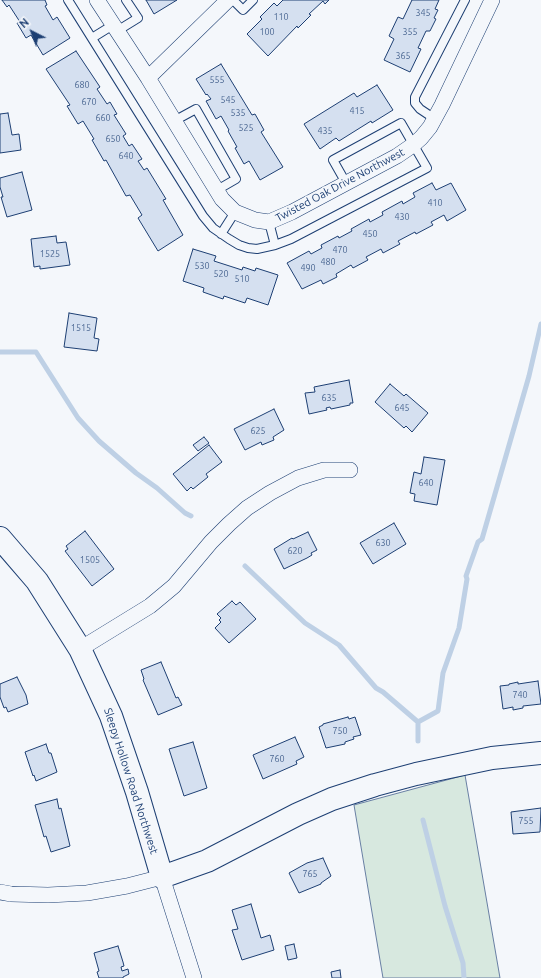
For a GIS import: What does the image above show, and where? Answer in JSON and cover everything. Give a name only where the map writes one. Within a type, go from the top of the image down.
[{"type":"street","name":"Twisted Oak Drive Northwest","points":[[97,0],[148,78],[222,199],[235,212],[255,220],[269,222],[292,212],[397,156],[421,138],[435,119],[492,0]]},
{"type":"street","points":[[148,78],[228,0]]},
{"type":"street","points":[[80,649],[150,606],[174,586],[211,542],[247,508],[270,493],[298,478],[324,470],[350,470]]},
{"type":"street","name":"Sleepy Hollow Road Northwest","points":[[0,538],[37,581],[80,649],[112,716],[194,978]]},
{"type":"street","points":[[0,892],[48,895],[86,893],[128,886],[162,877],[207,861],[298,814],[374,785],[416,774],[492,758],[541,753]]},
{"type":"lane","points":[[68,0],[203,216],[207,222],[221,234],[239,245],[248,248],[257,249],[275,245],[292,239],[427,168],[401,123],[333,160],[346,184]]},
{"type":"lane","points":[[92,38],[138,18],[126,0]]},
{"type":"lane","points":[[233,0],[243,10],[253,0]]},
{"type":"lane","points":[[435,119],[420,110],[415,103],[415,97],[465,0]]},
{"type":"lane","points":[[174,121],[196,109],[236,179],[216,190]]},
{"type":"lane","points":[[221,234],[235,212]]},
{"type":"lane","points":[[269,222],[275,245]]},
{"type":"shaded area","points":[[465,775],[500,978],[383,978],[354,805]]},
{"type":"building","points":[[2,0],[45,0],[47,5],[45,6],[53,20],[57,17],[70,38],[43,55],[31,35],[26,38],[17,23],[20,22],[9,5],[7,7]]},
{"type":"building","points":[[146,0],[177,0],[154,14]]},
{"type":"building","points":[[283,0],[329,0],[325,4],[323,1],[309,14],[311,15],[298,28],[297,26],[268,56],[247,34],[262,19],[260,17],[274,3],[277,6]]},
{"type":"building","points":[[412,0],[439,0],[435,9],[438,10],[434,18],[436,19],[430,31],[426,31],[418,48],[421,49],[410,72],[384,60],[394,39],[389,36],[398,17],[403,19]]},
{"type":"building","points":[[76,51],[100,87],[97,89],[107,104],[110,102],[117,114],[114,115],[126,134],[123,136],[129,146],[132,144],[142,159],[138,161],[144,170],[147,168],[166,199],[163,200],[183,235],[158,251],[138,218],[142,215],[130,195],[126,196],[106,160],[104,161],[92,140],[94,139],[83,121],[78,124],[67,106],[70,105],[46,69]]},
{"type":"building","points":[[221,64],[252,115],[255,114],[264,130],[261,132],[283,167],[260,180],[249,161],[244,164],[235,148],[237,147],[228,131],[229,130],[221,116],[216,119],[206,101],[211,99],[207,94],[206,95],[196,79]]},
{"type":"building","points":[[377,85],[393,110],[372,123],[371,121],[339,141],[336,138],[320,149],[304,124],[354,93],[357,97]]},
{"type":"building","points":[[8,113],[12,135],[19,134],[21,150],[0,153],[0,114]]},
{"type":"building","points":[[22,172],[32,210],[7,217],[1,197],[3,197],[0,187],[0,178]]},
{"type":"building","points":[[432,183],[436,190],[451,183],[466,210],[447,221],[444,215],[431,222],[433,225],[398,241],[400,244],[383,253],[381,249],[366,257],[368,260],[353,268],[351,265],[336,274],[337,277],[323,284],[321,280],[302,289],[287,263],[309,251],[311,254],[322,248],[321,245],[338,236],[339,238],[352,231],[351,229],[369,219],[370,222],[383,215],[382,212],[402,201],[403,204],[415,197],[413,193]]},
{"type":"building","points":[[56,236],[57,243],[66,242],[70,265],[40,269],[40,266],[34,267],[31,239]]},
{"type":"building","points":[[193,249],[216,256],[214,261],[242,270],[243,267],[255,271],[256,268],[278,275],[268,305],[247,298],[245,303],[224,296],[223,299],[203,292],[204,288],[183,281]]},
{"type":"building","points":[[69,313],[97,318],[94,338],[99,339],[97,351],[64,347]]},
{"type":"building","points":[[349,380],[353,403],[331,409],[330,407],[326,408],[327,410],[309,414],[305,393],[315,392],[314,387]]},
{"type":"building","points":[[390,384],[404,396],[406,394],[428,413],[412,432],[406,426],[404,428],[375,402]]},
{"type":"building","points":[[274,409],[284,430],[273,437],[274,440],[262,445],[261,442],[245,450],[234,429]]},
{"type":"building","points":[[204,437],[209,443],[198,451],[193,445]]},
{"type":"building","points":[[209,445],[222,462],[206,474],[208,477],[193,489],[191,487],[187,491],[173,474]]},
{"type":"building","points":[[424,457],[445,460],[437,505],[414,501],[415,494],[410,493],[414,472],[421,474]]},
{"type":"building","points":[[394,523],[406,544],[373,564],[360,543]]},
{"type":"building","points":[[85,531],[114,569],[92,586],[65,551],[68,549],[66,546]]},
{"type":"building","points":[[308,532],[317,550],[311,553],[312,555],[307,558],[284,569],[274,549],[292,538],[293,539]]},
{"type":"building","points":[[232,601],[236,605],[240,602],[256,619],[229,643],[215,628],[221,622],[219,620],[221,618],[217,614]]},
{"type":"building","points":[[161,662],[176,698],[178,697],[182,705],[158,715],[143,680],[141,670]]},
{"type":"building","points":[[17,677],[26,695],[28,704],[8,712],[6,707],[4,708],[0,697],[0,684]]},
{"type":"building","points":[[538,681],[541,704],[523,706],[523,708],[513,710],[513,707],[503,709],[500,686],[518,682],[518,684]]},
{"type":"building","points":[[348,717],[349,719],[355,717],[361,735],[353,737],[354,739],[345,742],[345,744],[326,748],[319,727],[323,724]]},
{"type":"building","points":[[295,737],[304,757],[296,761],[297,764],[263,779],[253,755]]},
{"type":"building","points":[[193,742],[207,788],[184,796],[169,749]]},
{"type":"building","points":[[46,744],[49,753],[51,753],[57,772],[36,781],[25,752]]},
{"type":"building","points":[[57,799],[59,809],[61,808],[70,846],[51,852],[46,836],[44,837],[35,805]]},
{"type":"building","points":[[541,808],[540,832],[513,834],[511,812]]},
{"type":"building","points":[[323,858],[331,876],[321,884],[299,893],[289,873],[307,863]]},
{"type":"building","points":[[251,904],[261,938],[270,935],[274,950],[242,960],[232,930],[238,929],[232,910]]},
{"type":"building","points":[[294,944],[297,958],[288,960],[285,946]]},
{"type":"building","points":[[118,946],[124,966],[121,967],[122,971],[128,969],[129,974],[123,978],[99,978],[97,972],[99,971],[94,953]]},
{"type":"building","points":[[340,970],[341,978],[332,978],[331,972]]},
{"type":"waterway","points":[[418,722],[438,711],[443,673],[459,628],[467,579],[466,576],[478,542],[482,539],[529,376],[541,324]]},
{"type":"waterway","points":[[0,352],[36,352],[78,418],[99,441],[185,513],[191,516]]},
{"type":"waterway","points":[[245,566],[305,623],[339,645],[376,688],[383,692],[418,722]]},
{"type":"waterway","points":[[418,722],[418,741]]},
{"type":"waterway","points":[[423,820],[445,906],[463,963],[464,978]]}]
